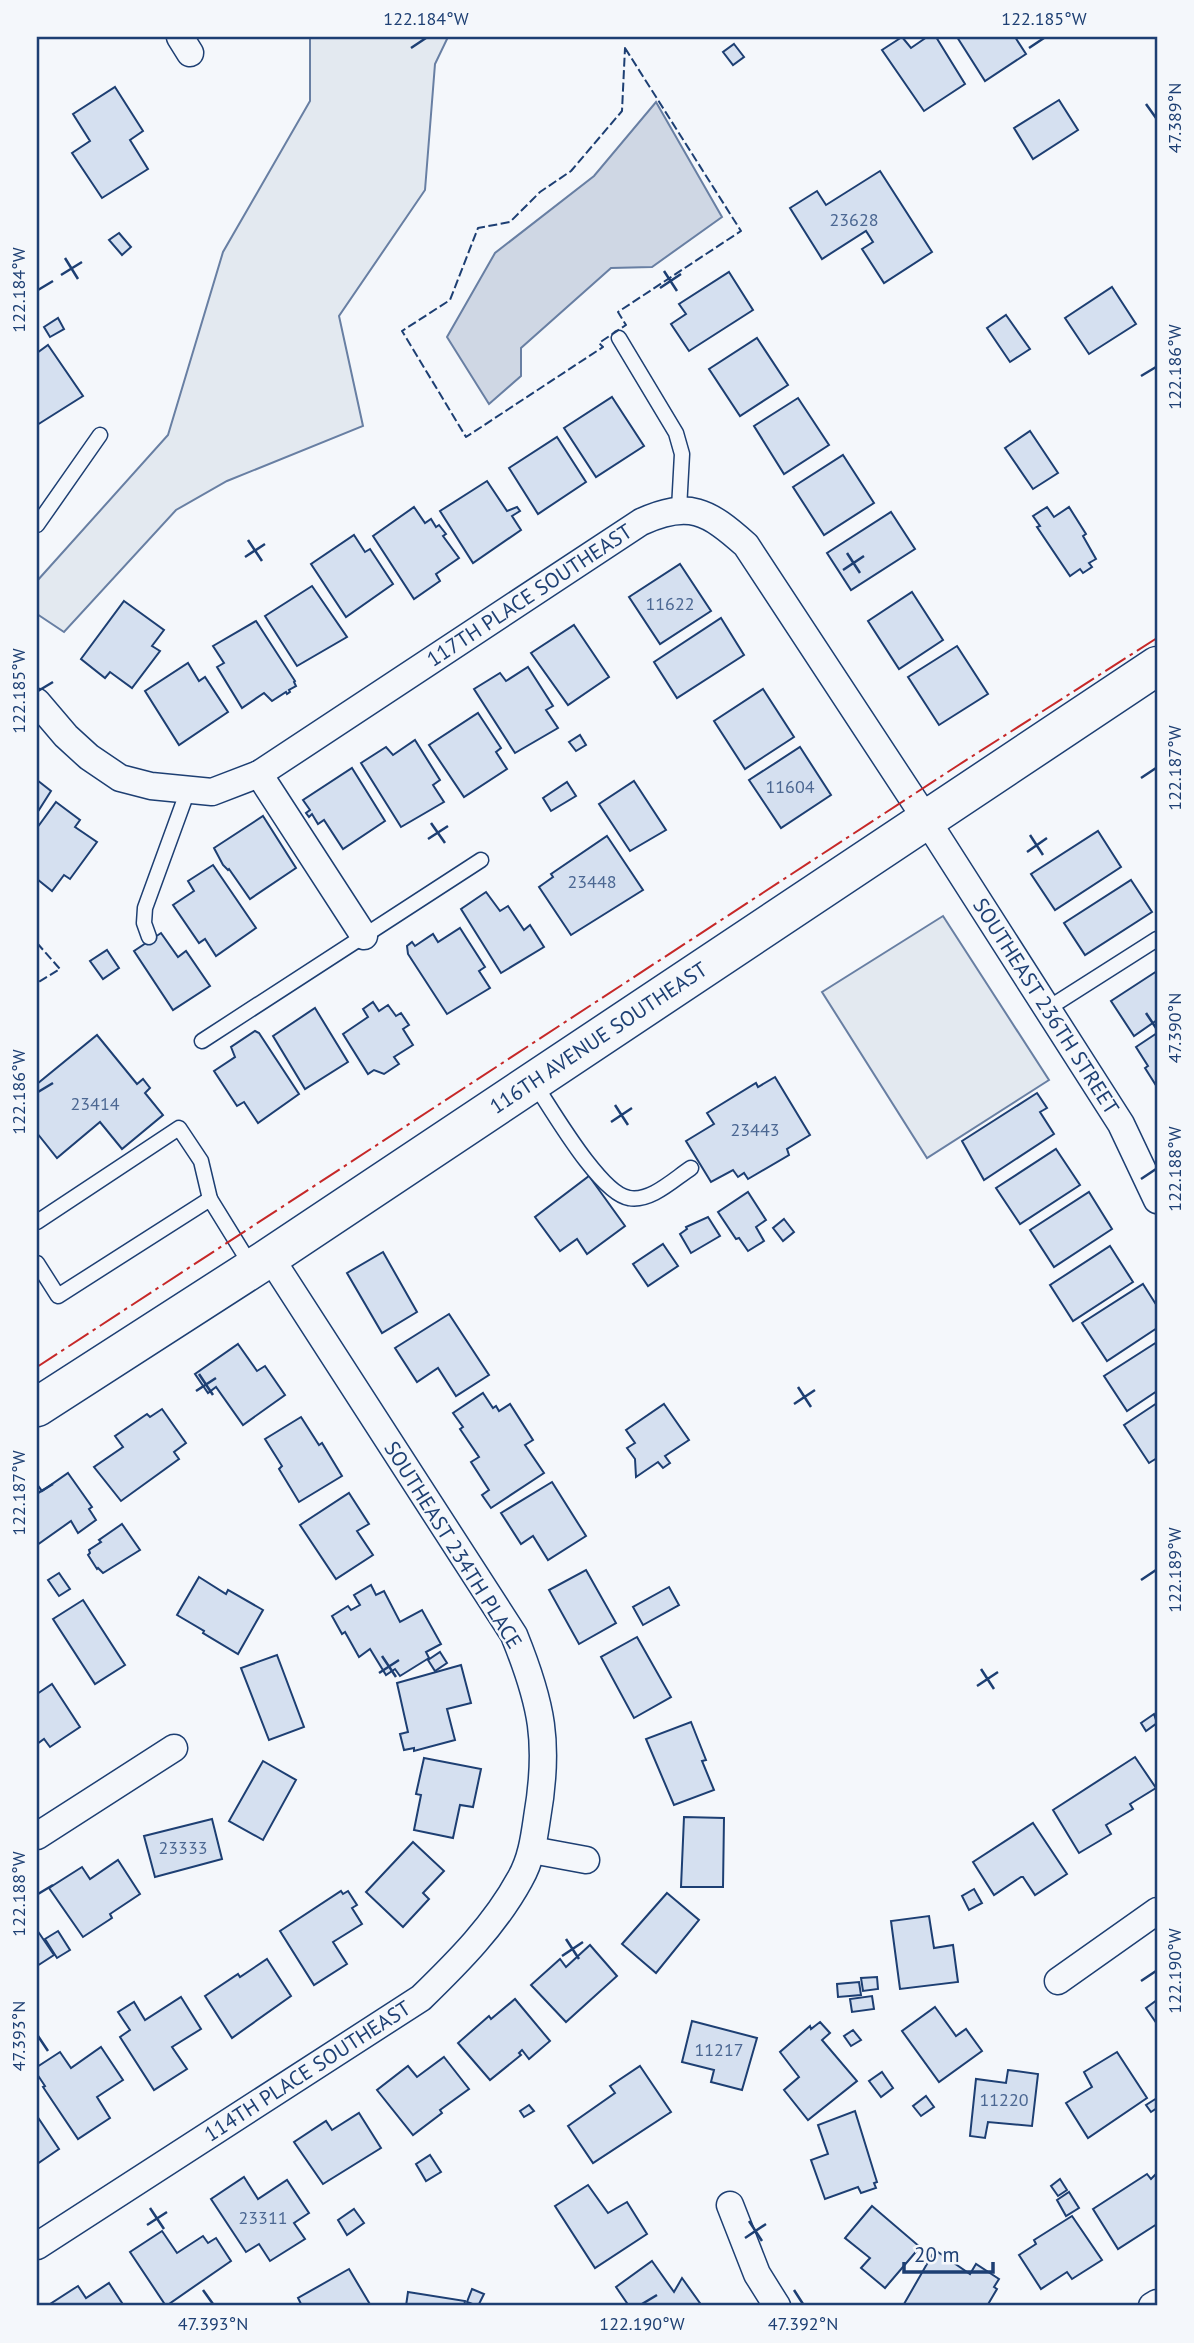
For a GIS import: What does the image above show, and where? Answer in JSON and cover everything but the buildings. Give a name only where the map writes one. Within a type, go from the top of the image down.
[{"type":"main road","name":"116TH AVENUE SOUTHEAST","points":[[37,1407],[261,1263],[1157,666]]},
{"type":"street","name":"117TH PLACE SOUTHEAST","points":[[37,702],[66,736],[89,757],[120,778],[151,786],[212,792],[259,774],[641,522],[678,509]]},
{"type":"street","points":[[678,509],[694,511],[718,521],[746,545],[926,820]]},
{"type":"street","points":[[259,774],[364,936]]},
{"type":"street","name":"SOUTHEAST 236TH STREET","points":[[926,820],[1121,1124],[1157,1200]]},
{"type":"street","name":"SOUTHEAST 234TH PLACE","points":[[261,1263],[514,1635],[533,1681],[543,1730],[544,1781],[532,1850]]},
{"type":"street","points":[[37,1836],[174,1748]]},
{"type":"street","points":[[532,1850],[586,1860]]},
{"type":"street","name":"114TH PLACE SOUTHEAST","points":[[37,2246],[421,1998],[473,1948],[520,1879],[532,1850]]},
{"type":"street","points":[[1058,1981],[1157,1911]]},
{"type":"street","points":[[730,2204],[757,2274],[777,2306]]},
{"type":"street","points":[[1152,2306],[1157,2303]]},
{"type":"lane","points":[[620,338],[676,433],[682,454],[678,509]]},
{"type":"lane","points":[[37,525],[100,435]]},
{"type":"lane","points":[[149,937],[144,923],[145,908],[188,790]]},
{"type":"lane","points":[[202,1041],[481,860]]},
{"type":"lane","points":[[1047,1009],[1157,939]]},
{"type":"lane","points":[[533,1082],[591,1167],[615,1193],[630,1199],[648,1196],[691,1168]]},
{"type":"lane","points":[[37,1222],[179,1128],[201,1161],[210,1199],[261,1263]]},
{"type":"lane","points":[[37,1263],[58,1296],[210,1199]]},
{"type":"shaded area","points":[[310,37],[448,37],[435,64],[425,190],[339,316],[363,426],[227,481],[176,510],[64,632],[37,614],[37,581],[168,435],[223,252],[310,101]]},
{"type":"shaded area","points":[[656,102],[722,217],[652,267],[611,268],[521,348],[521,376],[489,404],[447,337],[495,253],[594,176]]},
{"type":"shaded area","points":[[943,916],[1049,1080],[927,1158],[822,992]]},
{"type":"fence","points":[[625,48],[741,231],[618,312],[626,325],[599,343],[603,347],[466,437],[402,331],[450,300],[478,228],[510,222],[540,192],[571,171],[622,111],[625,48]]},
{"type":"fence","points":[[37,943],[60,969],[37,983]]},
{"type":"power","points":[[37,1367],[1157,638]]}]
